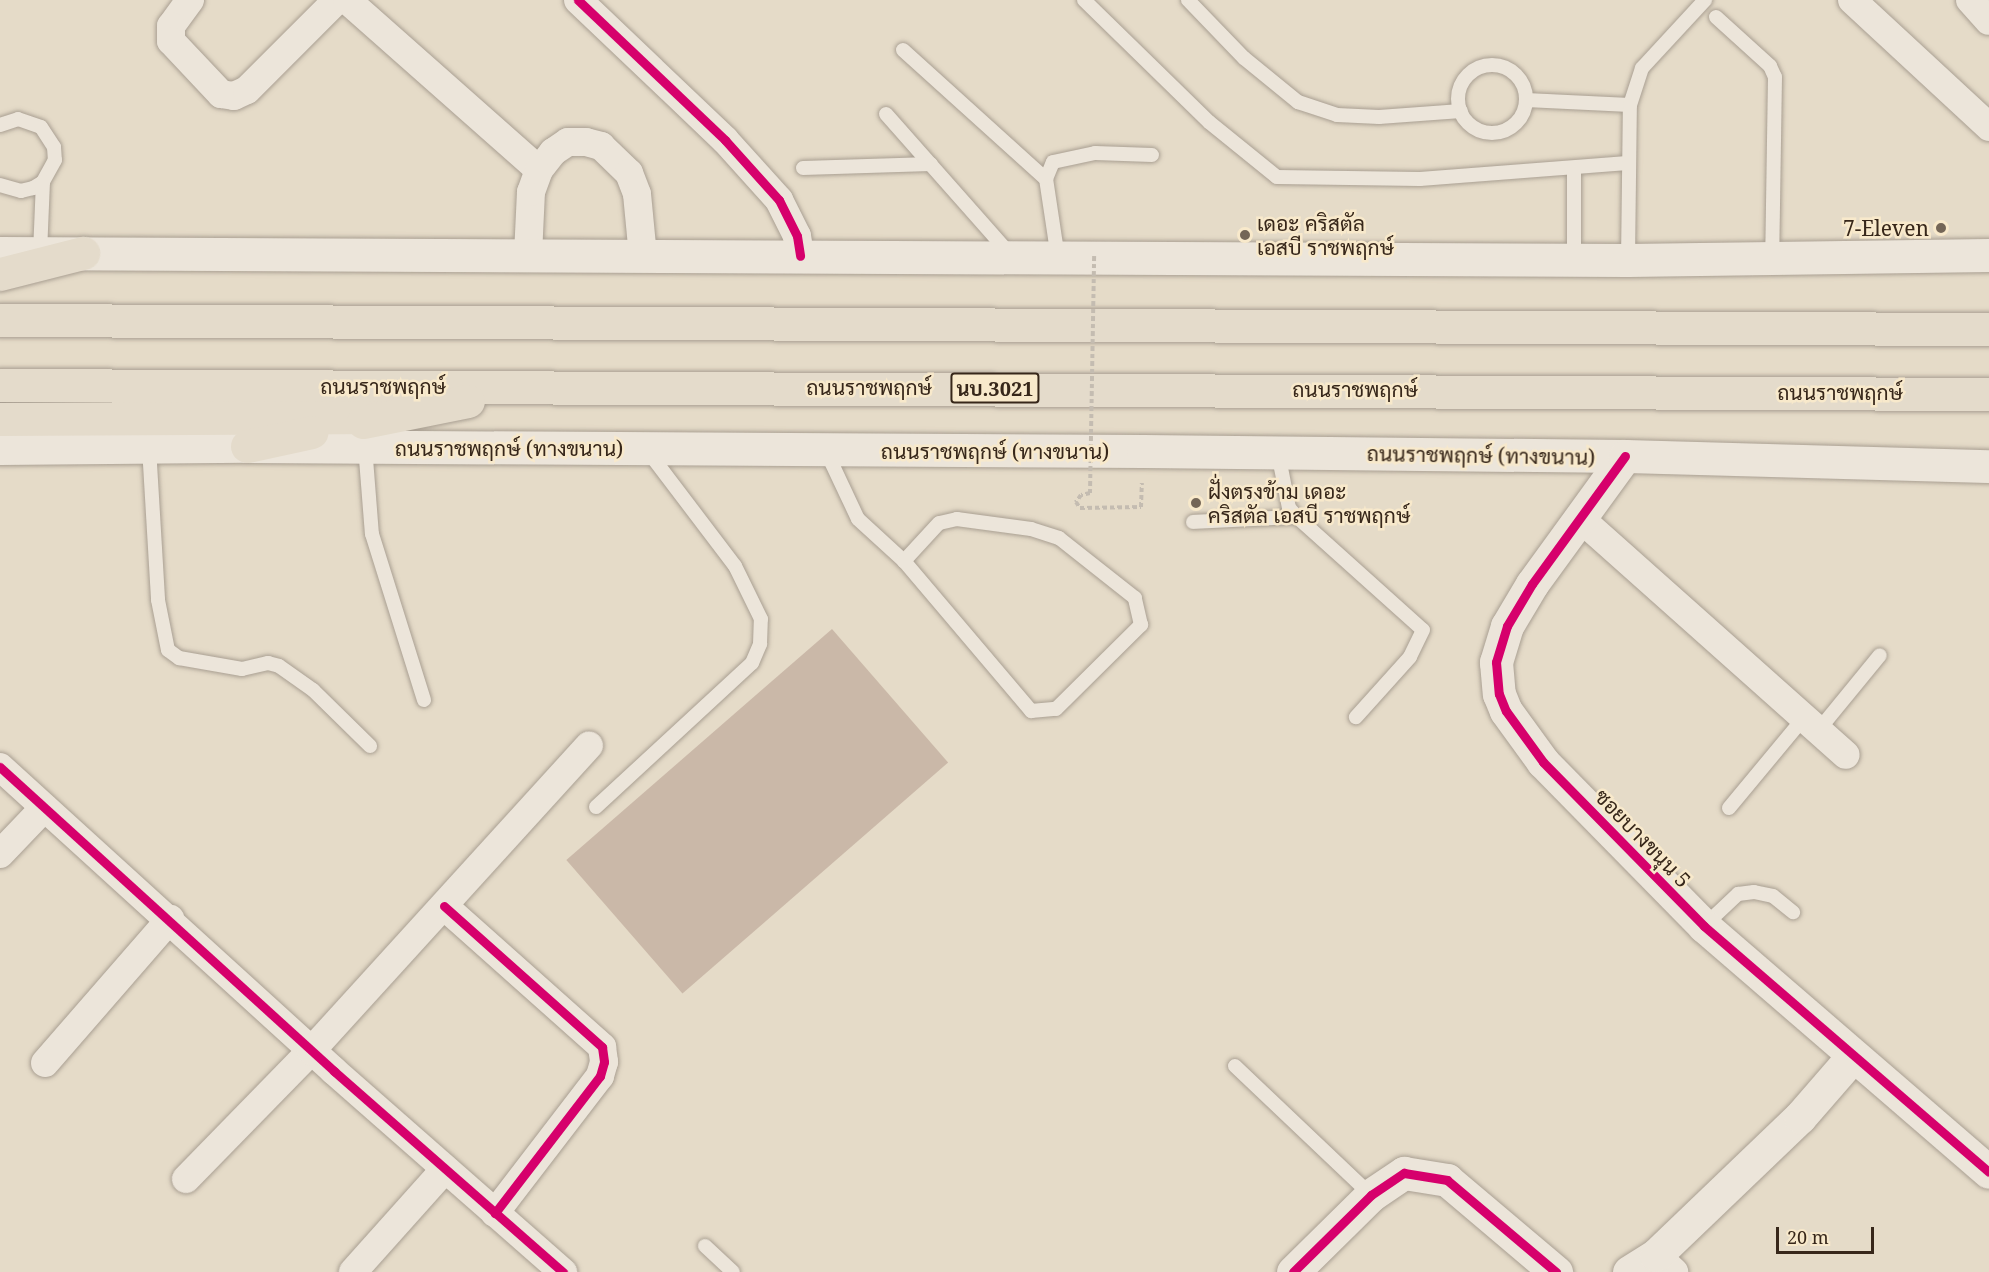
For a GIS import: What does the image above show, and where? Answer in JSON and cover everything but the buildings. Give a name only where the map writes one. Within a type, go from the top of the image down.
[{"type":"main road","points":[[0,253],[1574,260],[1989,255]]},
{"type":"main road","points":[[0,274],[83,253]]},
{"type":"main road","points":[[0,321],[1989,329]]},
{"type":"main road","name":"ถนนราชพฤกษ์","points":[[0,385],[1989,393]]},
{"type":"main road","points":[[247,446],[538,387]]},
{"type":"main road","points":[[0,419],[385,417]]},
{"type":"main road","name":"ถนนราชพฤกษ์ (ทางขนาน)","points":[[0,448],[365,446],[1625,456],[1989,466]]},
{"type":"main road","name":"ซอยบางขนุน 5","points":[[1625,456],[1582,520],[1532,584],[1508,626],[1496,662],[1499,694],[1543,762],[1704,926],[1989,1172]]},
{"type":"main road","points":[[1653,1266],[1800,1117],[1853,1056]]},
{"type":"main road","points":[[1293,1272],[1371,1195],[1404,1173],[1447,1180],[1556,1272]]},
{"type":"street","points":[[190,0],[171,26],[171,41],[221,94],[234,96],[247,90],[338,0]]},
{"type":"street","points":[[347,0],[539,170]]},
{"type":"street","points":[[578,0],[725,140],[779,200],[797,236],[800,256]]},
{"type":"street","points":[[1852,0],[1989,127]]},
{"type":"street","points":[[1970,0],[1989,21]]},
{"type":"street","points":[[528,255],[531,192],[539,170],[553,152],[568,142],[601,146],[628,173],[637,194],[643,256]]},
{"type":"street","points":[[1582,520],[1810,726],[1846,755]]},
{"type":"street","points":[[186,1179],[312,1051],[589,746]]},
{"type":"street","points":[[0,767],[170,919],[312,1051],[563,1272]]},
{"type":"street","points":[[0,854],[44,808]]},
{"type":"street","points":[[444,906],[602,1047],[604,1062],[600,1076],[495,1213]]},
{"type":"street","points":[[45,1063],[170,919]]},
{"type":"street","points":[[352,1272],[445,1169]]},
{"type":"lane","points":[[1084,0],[1209,122],[1277,177],[1420,179],[1627,163]]},
{"type":"lane","points":[[1188,0],[1244,58],[1298,102],[1336,114],[1369,116],[1461,111]]},
{"type":"lane","points":[[1628,260],[1627,163],[1630,105],[1642,68],[1705,0]]},
{"type":"lane","points":[[1716,18],[1770,66],[1775,77],[1773,258]]},
{"type":"lane","points":[[903,50],[1046,179]]},
{"type":"lane","points":[[1493,65],[1517,75],[1526,100],[1524,113],[1504,131],[1478,130],[1461,111],[1458,98],[1469,74],[1493,65]]},
{"type":"lane","points":[[1526,100],[1630,105]]},
{"type":"lane","points":[[886,114],[1014,258]]},
{"type":"lane","points":[[0,126],[18,119],[30,121],[50,136],[55,160],[43,182],[40,253]]},
{"type":"lane","points":[[1058,258],[1046,179],[1053,162],[1095,153],[1152,155]]},
{"type":"lane","points":[[803,168],[931,164]]},
{"type":"lane","points":[[1574,168],[1574,260]]},
{"type":"lane","points":[[0,185],[21,191],[43,182]]},
{"type":"lane","points":[[365,446],[372,534],[424,700]]},
{"type":"lane","points":[[149,447],[158,600],[168,651],[178,658],[242,669],[268,663],[279,666],[313,690],[370,746]]},
{"type":"lane","points":[[596,807],[752,663],[760,644],[761,620],[735,566],[645,448]]},
{"type":"lane","points":[[825,450],[858,519],[904,561],[1031,711],[1056,709],[1141,625],[1135,598],[1059,538],[1031,529],[957,519],[939,523],[904,561]]},
{"type":"lane","points":[[1278,453],[1289,508],[1423,630],[1410,657],[1356,717]]},
{"type":"lane","points":[[1193,522],[1297,517]]},
{"type":"lane","points":[[1729,808],[1880,655]]},
{"type":"lane","points":[[1704,926],[1738,894],[1754,892],[1773,896],[1793,912]]},
{"type":"lane","points":[[1235,1066],[1371,1195]]},
{"type":"lane","points":[[705,1246],[733,1272]]},
{"type":"path","points":[[1094,253],[1090,493],[1081,495],[1076,502],[1080,508],[1141,507]]},
{"type":"cycle path","points":[[578,0],[725,140],[779,200],[797,236],[800,256]]},
{"type":"cycle path","points":[[1625,456],[1532,584],[1507,626],[1496,662],[1499,694],[1506,711],[1543,762],[1704,926],[1989,1172]]},
{"type":"cycle path","points":[[0,767],[334,1071],[563,1272]]},
{"type":"cycle path","points":[[444,906],[602,1047],[604,1062],[600,1076],[495,1213]]},
{"type":"cycle path","points":[[1293,1272],[1371,1195],[1404,1173],[1447,1180],[1556,1272]]},
{"type":"place","name":"7-Eleven","points":[[1941,228]]},
{"type":"place","name":"เดอะ คริสตัล เอสบี ราชพฤกษ์","points":[[1245,235]]},
{"type":"place","name":"ฝั่งตรงข้าม เดอะ คริสตัล เอสบี ราชพฤกษ์","points":[[1196,503]]}]
